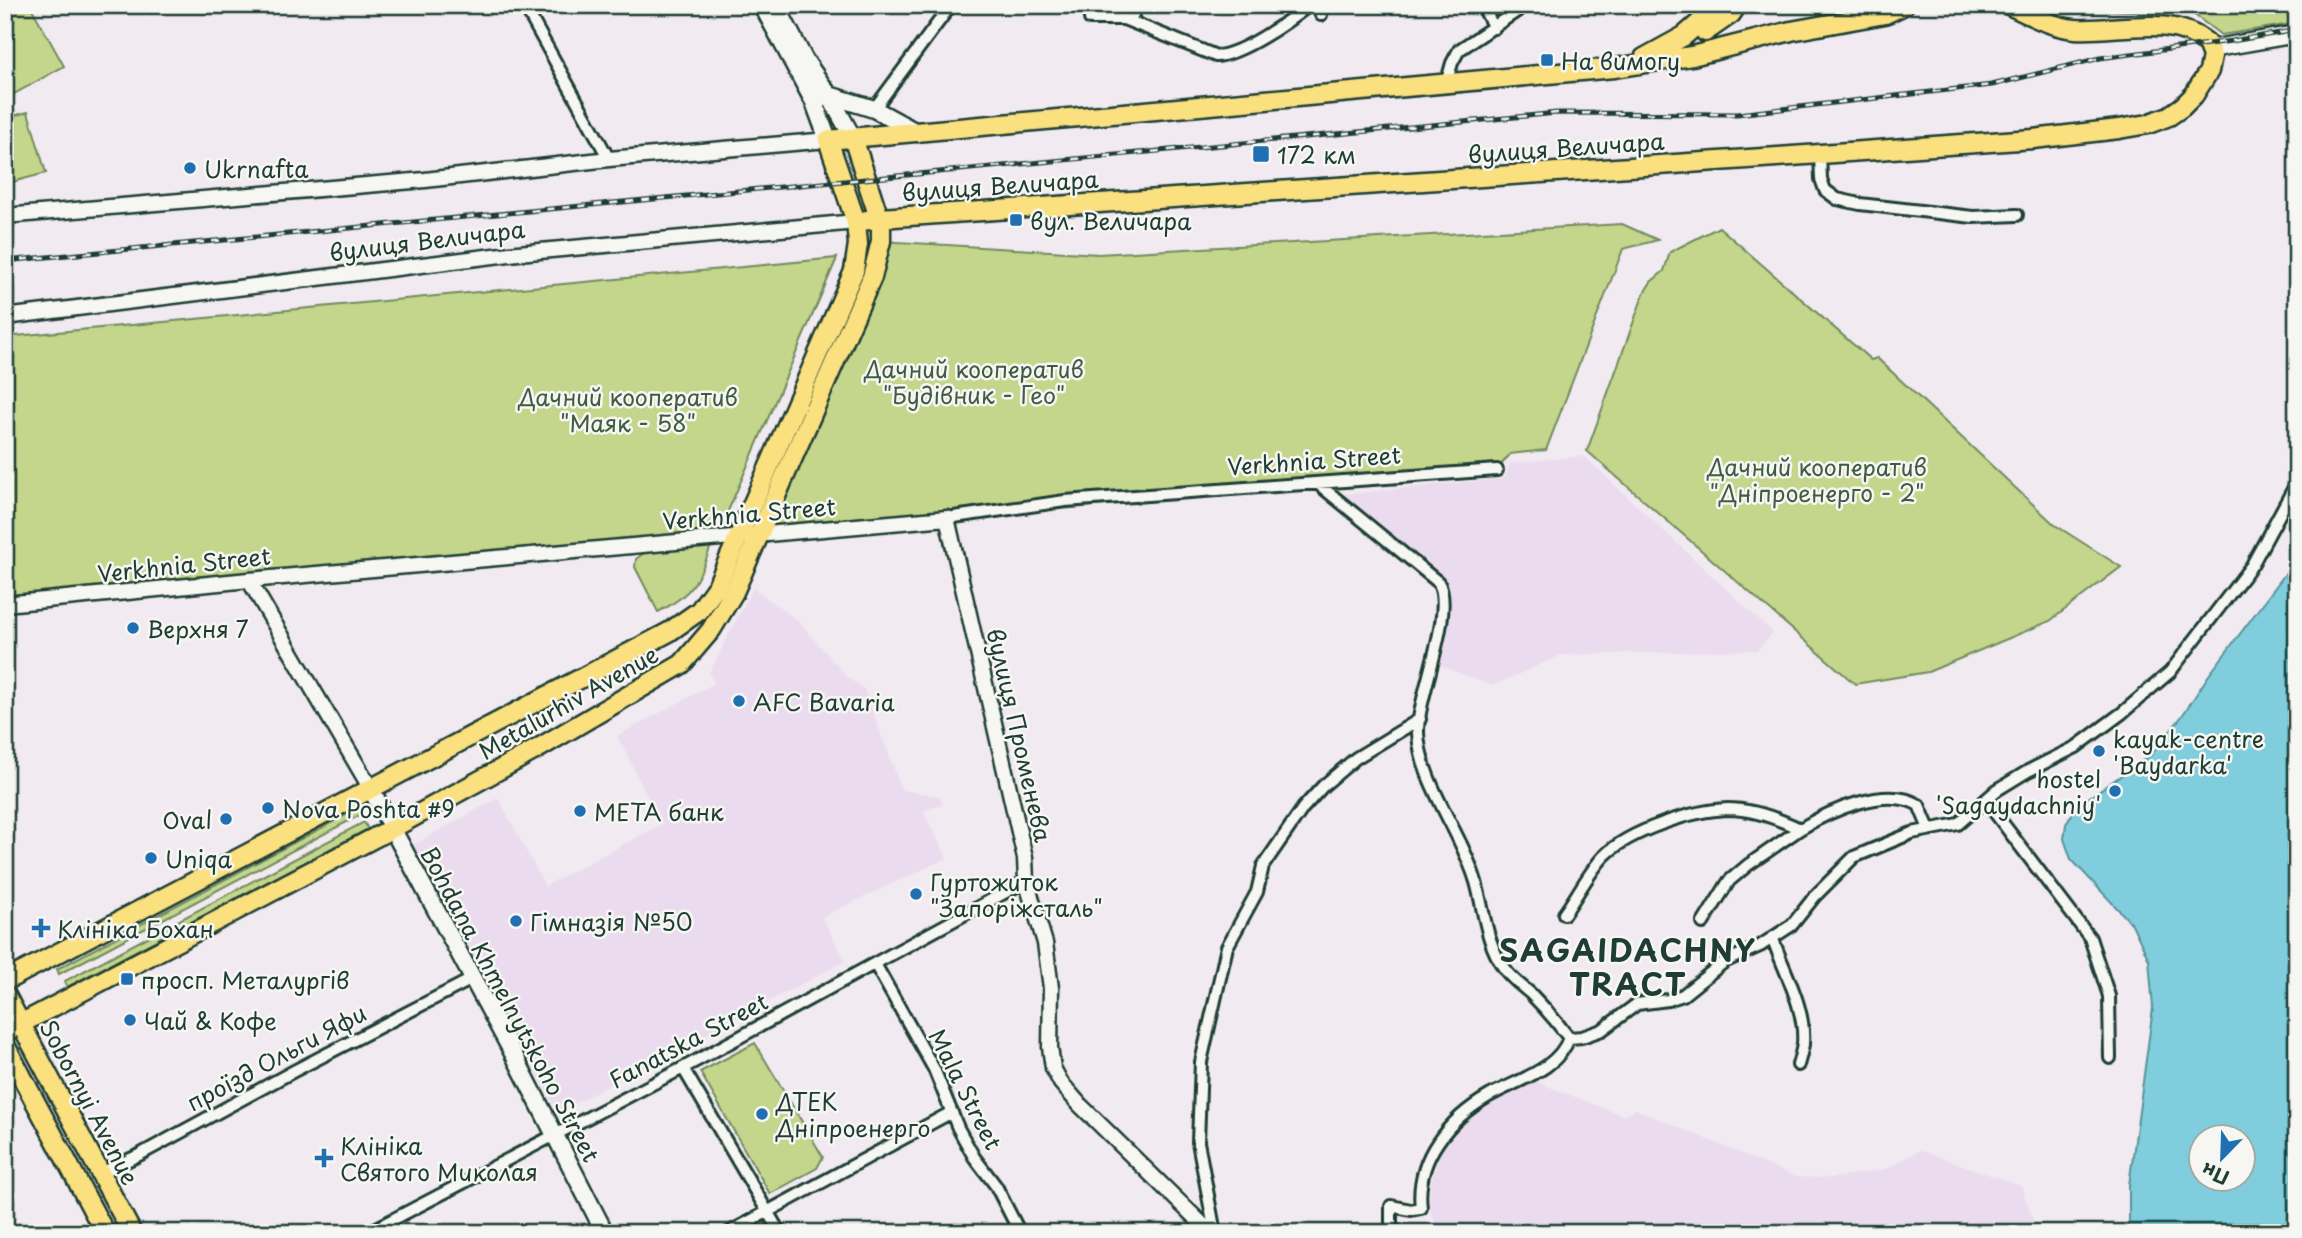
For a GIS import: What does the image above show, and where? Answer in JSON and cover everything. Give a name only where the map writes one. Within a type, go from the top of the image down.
[{"type":"main road","points":[[762,5],[822,99],[853,138]]},
{"type":"main road","points":[[776,5],[822,99],[828,140],[1614,68],[1692,56],[1791,31],[1885,13],[1904,5]]},
{"type":"main road","points":[[1653,53],[1684,36],[1720,5]]},
{"type":"main road","points":[[1614,68],[1691,42],[1731,14],[1737,5]]},
{"type":"main road","points":[[2009,5],[2047,22],[2072,29],[2139,26],[2177,29],[2200,37],[2216,48],[2297,34]]},
{"type":"main road","name":"вулиця Величара","points":[[856,222],[880,218],[2032,139],[2148,124],[2169,116],[2194,95],[2209,71],[2216,48]]},
{"type":"main road","points":[[822,99],[874,108],[918,133]]},
{"type":"main road","name":"Metalurhiv Avenue","points":[[13,1028],[393,828],[537,749],[682,664],[711,630],[734,592],[872,277],[881,241],[880,218],[853,138]]},
{"type":"main road","name":"Metalurhiv Avenue","points":[[5,981],[669,632],[698,611],[717,586],[854,271],[858,244],[856,222],[828,140]]},
{"type":"main road","points":[[669,632],[687,657]]},
{"type":"main road","name":"Bohdana Khmelnytskoho Street","points":[[371,789],[606,1233]]},
{"type":"main road","name":"Sobornyi Avenue","points":[[5,994],[13,1028],[101,1172],[132,1233]]},
{"type":"main road","name":"Sobornyi Avenue","points":[[5,1045],[105,1233]]},
{"type":"street","points":[[524,5],[610,159]]},
{"type":"street","points":[[874,108],[951,5]]},
{"type":"street","points":[[1130,21],[1137,5]]},
{"type":"street","points":[[1090,19],[1130,21],[1216,56],[1228,55],[1291,19],[1309,5]]},
{"type":"street","points":[[1482,5],[1494,28]]},
{"type":"street","points":[[1446,84],[1451,62],[1459,50],[1526,5]]},
{"type":"street","points":[[5,216],[425,180],[610,159],[828,140]]},
{"type":"street","points":[[1820,154],[1821,179],[1825,190],[1837,199],[1973,217],[2017,215]]},
{"type":"street","name":"вулиця Величара","points":[[5,317],[518,253],[856,222]]},
{"type":"street","name":"Verkhnia Street","points":[[5,604],[947,518],[1065,502],[1497,470]]},
{"type":"street","points":[[1569,1038],[1602,1030],[1637,1004],[1683,995],[1724,962],[1773,939],[1792,925],[1815,896],[1854,857],[1897,838],[1958,824],[1997,790],[2076,747],[2122,713],[2170,672],[2252,565],[2297,482]]},
{"type":"street","points":[[1317,483],[1442,587],[1442,610],[1418,731],[1421,757],[1465,850],[1488,932],[1503,968],[1552,1014],[1569,1038]]},
{"type":"street","name":"вулиця Променева","points":[[947,518],[1025,858],[1026,881],[1047,954],[1051,988],[1050,1047],[1053,1068],[1061,1083],[1080,1105],[1213,1233]]},
{"type":"street","name":"Bohdana Khmelnytskoho Street","points":[[249,580],[371,789]]},
{"type":"street","points":[[1213,1233],[1198,1142],[1201,1062],[1227,947],[1256,892],[1263,866],[1303,808],[1323,786],[1356,758],[1420,719]]},
{"type":"street","points":[[1703,923],[1729,881],[1748,865],[1800,829],[1856,804],[1875,798],[1908,800],[1919,805],[1929,829]]},
{"type":"street","points":[[1986,801],[2090,938],[2109,996],[2110,1058]]},
{"type":"street","points":[[1564,914],[1604,856],[1646,830],[1707,811],[1730,809],[1780,819],[1800,829]]},
{"type":"street","name":"Fanatska Street","points":[[367,1233],[683,1068],[1026,881]]},
{"type":"street","points":[[1773,939],[1785,967],[1801,1020],[1803,1043],[1798,1065]]},
{"type":"street","name":"Mala Street","points":[[875,964],[934,1069],[974,1157],[996,1186],[1020,1233]]},
{"type":"street","name":"проїзд Ольги Яфи","points":[[101,1172],[472,978]]},
{"type":"street","points":[[1391,1233],[1391,1206],[1410,1210],[1421,1208],[1419,1192],[1424,1168],[1431,1150],[1446,1133],[1474,1106],[1559,1057],[1569,1038]]},
{"type":"street","points":[[683,1068],[780,1233]]},
{"type":"street","points":[[728,1233],[952,1112]]},
{"type":"shaded area","points":[[1584,456],[1773,633],[1757,650],[1561,655],[1492,686],[1439,665],[1451,609],[1445,583],[1339,495],[1505,478],[1510,463]]},
{"type":"shaded area","points":[[753,588],[797,620],[847,677],[864,689],[902,790],[939,796],[943,804],[923,811],[947,858],[822,917],[845,961],[558,1112],[413,845],[498,798],[545,886],[662,824],[617,736],[715,683],[709,673]]},
{"type":"shaded area","points":[[1534,1081],[1624,1116],[1635,1109],[1796,1177],[1834,1178],[1886,1169],[1920,1150],[2021,1186],[2038,1233],[1439,1233],[1429,1207],[1431,1181],[1442,1148],[1461,1125],[1496,1099]]},
{"type":"green space","points":[[5,5],[30,5],[64,66],[5,99]]},
{"type":"green space","points":[[2041,5],[2297,5],[2297,23],[2221,35],[2192,13],[2055,11]]},
{"type":"green space","points":[[28,112],[46,173],[5,184],[5,118]]},
{"type":"green space","name":"Дачний кооператив \"Будівник - Гео\"","points":[[1622,224],[1658,240],[1623,249],[1546,450],[1510,454],[1497,470],[758,536],[881,241],[1099,254]]},
{"type":"green space","name":"Дачний кооператив \"Дніпроенерго - 2\"","points":[[1719,227],[1871,360],[1877,358],[2055,525],[2121,567],[2050,621],[1928,672],[1855,684],[1587,451],[1644,293],[1651,282],[1664,271],[1670,252]]},
{"type":"green space","name":"Дачний кооператив \"Маяк - 58\"","points":[[837,258],[719,532],[5,596],[5,337]]},
{"type":"green space","points":[[711,546],[698,577],[687,593],[658,612],[635,567],[636,559],[644,553]]},
{"type":"green space","points":[[357,809],[360,815],[59,974],[57,969]]},
{"type":"green space","points":[[364,822],[368,829],[67,987],[65,981]]},
{"type":"green space","points":[[755,1043],[823,1157],[817,1168],[770,1194],[700,1072]]},
{"type":"water","points":[[2297,558],[2297,1233],[2125,1233],[2129,1221],[2129,1185],[2153,1008],[2149,960],[2132,924],[2071,859],[2064,839],[2066,824],[2078,805],[2151,755],[2182,716],[2209,675]]},
{"type":"railway","points":[[5,261],[1557,113],[1737,114],[1992,85],[2100,58],[2297,30]]},
{"type":"place","name":"На вимогу","points":[[1547,60]]},
{"type":"place","name":"172 км","points":[[1261,154]]},
{"type":"place","name":"Ukrnafta","points":[[190,168]]},
{"type":"place","name":"вул. Величара","points":[[1016,220]]},
{"type":"place","name":"Верхня 7","points":[[133,628]]},
{"type":"place","name":"AFC Bavaria","points":[[739,701]]},
{"type":"place","name":"kayak-centre 'Baydarka'","points":[[2099,751]]},
{"type":"place","name":"hostel 'Sagaydachniy'","points":[[2115,791]]},
{"type":"place","name":"Nova Poshta #9","points":[[268,808]]},
{"type":"place","name":"МЕТА банк","points":[[580,811]]},
{"type":"place","name":"Oval","points":[[226,819]]},
{"type":"place","name":"Uniqa","points":[[151,858]]},
{"type":"place","name":"Гуртожиток \"Запоріжсталь\"","points":[[916,894]]},
{"type":"place","name":"Гімназія №50","points":[[516,921]]},
{"type":"place","name":"Клініка Бохан","points":[[41,928]]},
{"type":"place","name":"просп. Металургів","points":[[127,979]]},
{"type":"place","name":"Чай & Кофе","points":[[130,1020]]},
{"type":"place","name":"ДТЕК Дніпроенерго","points":[[762,1114]]},
{"type":"place","name":"Клініка Святого Миколая","points":[[324,1158]]},
{"type":"district","name":"SAGAIDACHNY TRACT","points":[[1628,966]]}]
